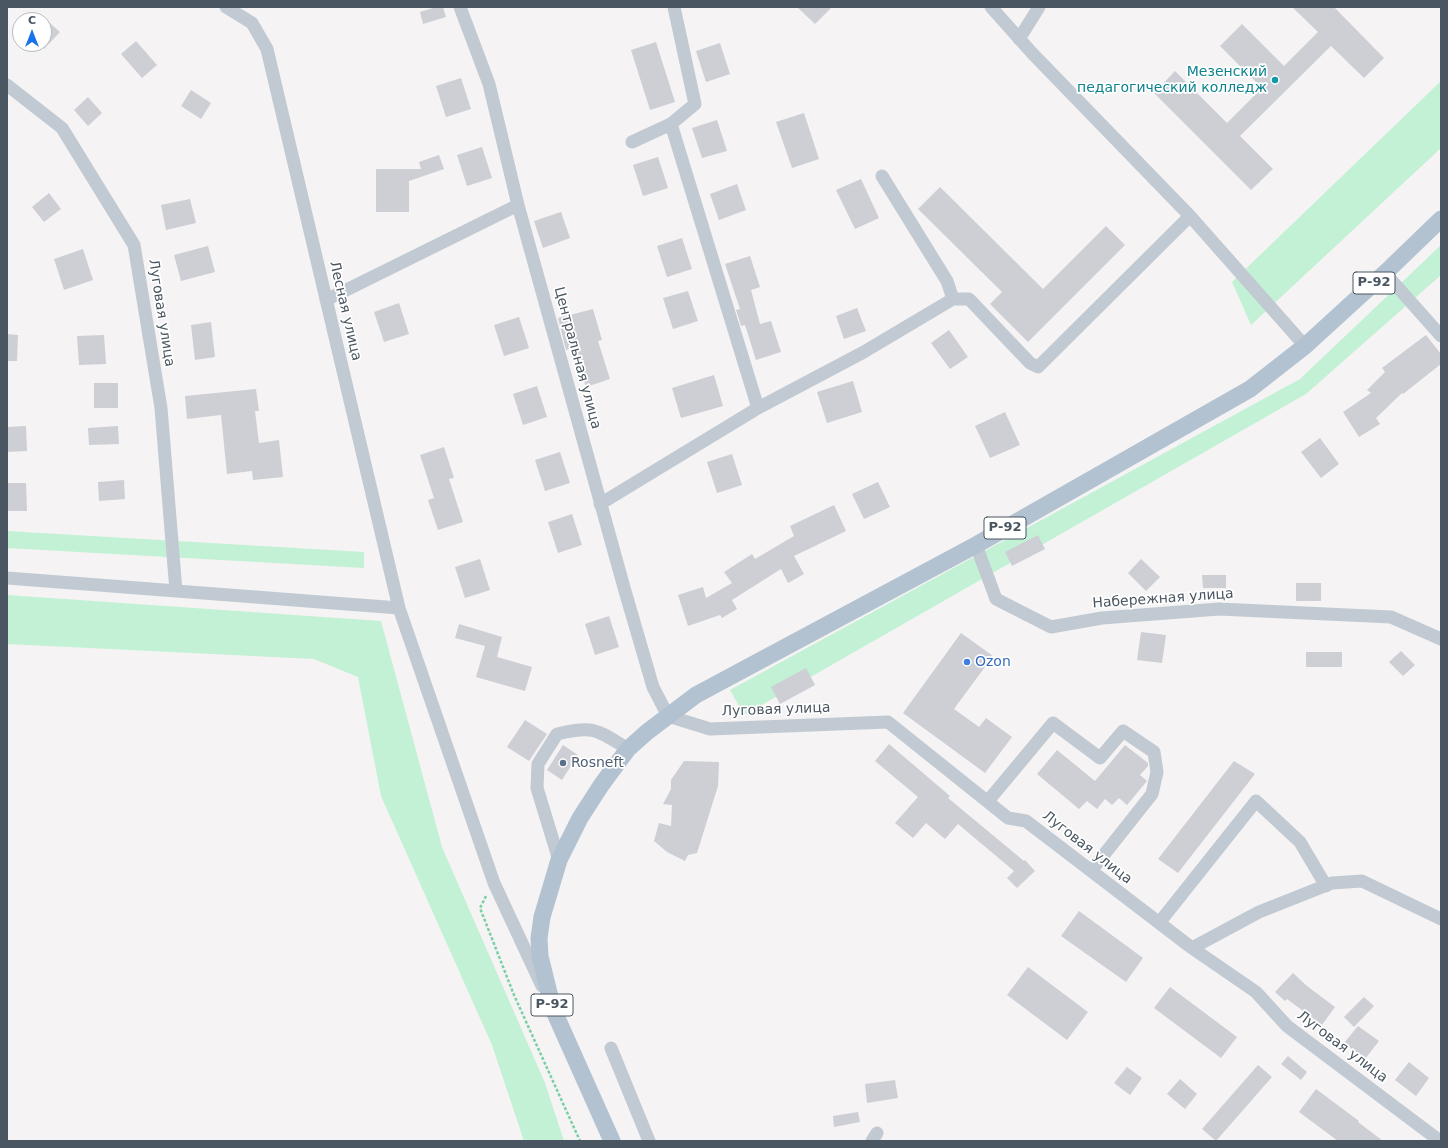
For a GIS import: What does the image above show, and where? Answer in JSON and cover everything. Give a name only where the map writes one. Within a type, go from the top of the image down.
[{"type":"main road","name":"Р-92","points":[[612,1141],[553,1009],[540,956],[539,938],[542,917],[559,860],[580,818],[602,784],[628,749],[647,732],[696,695],[976,545],[1250,388],[1305,346],[1385,273],[1441,219]]},
{"type":"street","name":"Лесная улица","points":[[226,7],[252,23],[267,49],[399,608],[494,883],[553,1009]]},
{"type":"street","name":"Центральная улица","points":[[460,7],[489,84],[518,205],[600,504],[654,687],[668,716]]},
{"type":"street","points":[[632,142],[671,124],[695,104],[674,7]]},
{"type":"street","points":[[991,7],[1190,216],[1305,346]]},
{"type":"street","points":[[1019,38],[1039,7]]},
{"type":"street","name":"Луговая улица","points":[[7,85],[62,128],[134,245],[161,408],[176,591]]},
{"type":"street","points":[[671,124],[758,408]]},
{"type":"street","points":[[882,176],[947,281],[953,299]]},
{"type":"street","points":[[326,300],[518,205]]},
{"type":"street","points":[[600,504],[758,408],[862,353],[953,299],[968,299],[1030,363],[1038,367],[1190,216]]},
{"type":"street","points":[[1385,273],[1441,336]]},
{"type":"street","name":"Набережная улица","points":[[976,545],[996,599],[1051,627],[1102,618],[1219,609],[1391,617],[1441,638]]},
{"type":"street","points":[[7,578],[399,608]]},
{"type":"street","name":"Луговая улица","points":[[668,716],[710,729],[888,722],[1008,818],[1026,821],[1192,948],[1256,992],[1287,1026],[1440,1141]]},
{"type":"street","points":[[988,801],[1053,723],[1100,758],[1123,731],[1154,752],[1157,772],[1152,794],[1091,871]]},
{"type":"street","points":[[559,860],[537,788],[538,764],[557,734],[579,728],[598,730],[628,749]]},
{"type":"street","points":[[1159,923],[1256,801],[1300,842],[1326,886]]},
{"type":"street","points":[[1192,948],[1259,912],[1332,883],[1362,881],[1441,919]]},
{"type":"street","points":[[611,1048],[649,1141]]},
{"type":"path","points":[[494,883],[480,908],[514,995],[580,1141]]},
{"type":"green space","points":[[1441,81],[1441,148],[1251,325],[1232,282]]},
{"type":"green space","points":[[1441,245],[1441,275],[1306,394],[744,715],[730,690],[1300,379]]},
{"type":"green space","points":[[7,531],[364,552],[364,568],[7,548]]},
{"type":"green space","points":[[7,595],[381,621],[442,847],[545,1083],[564,1141],[524,1141],[492,1045],[381,796],[358,677],[314,659],[7,644]]},
{"type":"building","points":[[436,7],[443,7],[446,17],[423,24],[420,12]]},
{"type":"building","points":[[797,7],[832,7],[815,24]]},
{"type":"building","name":"Мезенский педагогический колледж","points":[[1292,7],[1334,7],[1384,58],[1364,78],[1331,46],[1240,136],[1273,169],[1251,190],[1154,93],[1175,71],[1227,123],[1262,88],[1220,46],[1242,24],[1284,66],[1318,32]]},
{"type":"building","points":[[52,25],[60,32],[52,40]]},
{"type":"building","points":[[136,41],[157,65],[142,78],[121,54]]},
{"type":"building","points":[[656,42],[675,102],[650,110],[631,50]]},
{"type":"building","points":[[720,43],[730,74],[706,82],[696,51]]},
{"type":"building","points":[[461,78],[471,109],[446,117],[436,86]]},
{"type":"building","points":[[191,90],[211,103],[201,119],[181,106]]},
{"type":"building","points":[[88,97],[102,113],[88,126],[74,110]]},
{"type":"building","points":[[804,113],[819,159],[792,168],[776,122]]},
{"type":"building","points":[[717,120],[727,151],[702,158],[692,128]]},
{"type":"building","points":[[482,147],[492,178],[467,186],[457,155]]},
{"type":"building","points":[[439,155],[444,169],[409,181],[409,212],[376,212],[376,169],[421,169],[419,162]]},
{"type":"building","points":[[658,157],[668,188],[643,196],[633,165]]},
{"type":"building","points":[[861,179],[879,218],[855,229],[836,190]]},
{"type":"building","points":[[737,184],[746,210],[719,220],[710,194]]},
{"type":"building","points":[[940,187],[1043,289],[1106,226],[1125,245],[1028,342],[990,304],[1002,292],[918,209]]},
{"type":"building","points":[[49,193],[61,209],[44,222],[32,207]]},
{"type":"building","points":[[190,199],[196,223],[166,230],[161,205]]},
{"type":"building","points":[[561,212],[570,238],[543,248],[534,221]]},
{"type":"building","points":[[682,238],[692,269],[667,277],[657,246]]},
{"type":"building","points":[[208,246],[215,272],[181,281],[174,255]]},
{"type":"building","points":[[83,249],[93,280],[64,290],[54,259]]},
{"type":"building","points":[[750,256],[760,287],[751,290],[760,324],[771,321],[781,352],[756,360],[745,325],[741,326],[736,310],[740,309],[725,264]]},
{"type":"building","points":[[688,291],[698,321],[673,329],[663,298]]},
{"type":"building","points":[[399,303],[409,334],[384,342],[374,312]]},
{"type":"building","points":[[857,308],[866,331],[844,339],[836,316]]},
{"type":"building","points":[[593,309],[602,340],[598,341],[610,379],[586,387],[573,348],[566,350],[558,318]]},
{"type":"building","points":[[519,317],[529,348],[504,356],[494,325]]},
{"type":"building","points":[[211,322],[215,357],[195,360],[191,325]]},
{"type":"building","points":[[949,330],[968,357],[950,369],[931,343]]},
{"type":"building","points":[[7,334],[18,335],[17,361],[7,361]]},
{"type":"building","points":[[104,335],[106,364],[79,365],[77,336]]},
{"type":"building","points":[[1426,335],[1441,354],[1441,364],[1403,394],[1402,393],[1376,418],[1380,424],[1359,437],[1343,412],[1371,393],[1367,390],[1385,372],[1382,368]]},
{"type":"building","points":[[714,375],[723,406],[681,418],[672,388]]},
{"type":"building","points":[[853,381],[862,412],[827,423],[817,392]]},
{"type":"building","points":[[94,383],[118,383],[118,408],[94,408]]},
{"type":"building","points":[[537,386],[547,417],[523,425],[513,394]]},
{"type":"building","points":[[256,389],[259,411],[255,411],[259,443],[279,440],[283,477],[253,480],[252,471],[227,474],[221,415],[187,419],[185,396]]},
{"type":"building","points":[[1005,412],[1020,445],[990,458],[975,426]]},
{"type":"building","points":[[26,426],[27,451],[7,452],[7,427]]},
{"type":"building","points":[[118,426],[119,444],[89,445],[88,428]]},
{"type":"building","points":[[1320,438],[1339,464],[1321,478],[1301,452]]},
{"type":"building","points":[[444,447],[454,478],[449,479],[463,522],[438,530],[428,500],[434,498],[420,455]]},
{"type":"building","points":[[560,452],[570,483],[545,491],[535,460]]},
{"type":"building","points":[[732,454],[742,485],[717,493],[707,462]]},
{"type":"building","points":[[124,480],[125,499],[99,501],[98,482]]},
{"type":"building","points":[[878,482],[890,507],[864,519],[852,494]]},
{"type":"building","points":[[7,483],[26,483],[27,511],[7,511]]},
{"type":"building","points":[[834,505],[846,531],[794,556],[804,574],[788,583],[781,569],[732,600],[737,609],[722,618],[720,615],[688,626],[678,595],[703,587],[706,598],[732,583],[724,572],[752,554],[755,559],[794,536],[790,526]]},
{"type":"building","points":[[572,514],[582,545],[558,553],[548,522]]},
{"type":"building","points":[[1038,535],[1045,549],[1012,566],[1005,552]]},
{"type":"building","points":[[480,559],[490,590],[465,598],[455,567]]},
{"type":"building","points":[[1141,559],[1160,577],[1146,591],[1128,573]]},
{"type":"building","points":[[1202,575],[1226,575],[1226,588],[1203,588]]},
{"type":"building","points":[[1296,583],[1321,583],[1321,601],[1296,601]]},
{"type":"building","points":[[609,616],[619,647],[595,655],[585,624]]},
{"type":"building","points":[[459,624],[502,637],[497,657],[532,667],[525,691],[476,677],[485,646],[455,638]]},
{"type":"building","points":[[1141,632],[1166,635],[1162,663],[1137,660]]},
{"type":"building","points":[[961,633],[993,656],[954,709],[979,727],[986,718],[1012,737],[985,773],[903,713]]},
{"type":"building","points":[[1401,651],[1415,665],[1403,676],[1389,662]]},
{"type":"building","points":[[1306,652],[1342,652],[1342,667],[1306,667]]},
{"type":"building","points":[[806,668],[815,685],[780,704],[771,687]]},
{"type":"building","points":[[525,720],[547,734],[529,761],[507,747]]},
{"type":"building","points":[[889,744],[950,796],[948,798],[1024,861],[1025,860],[1035,871],[1017,888],[1007,878],[1014,871],[958,824],[945,839],[926,823],[913,838],[895,823],[918,797],[875,761]]},
{"type":"building","name":"Rosneft","points":[[563,745],[578,755],[562,780],[547,770]]},
{"type":"building","points":[[1125,745],[1148,763],[1148,766],[1140,775],[1147,781],[1127,805],[1119,798],[1112,805],[1105,799],[1097,809],[1087,801],[1079,809],[1037,774],[1057,750],[1095,781]]},
{"type":"building","points":[[684,761],[719,762],[718,786],[697,853],[688,855],[685,861],[667,852],[654,841],[659,823],[671,826],[672,805],[663,804],[671,789],[671,780]]},
{"type":"building","points":[[1234,761],[1255,774],[1178,873],[1158,859]]},
{"type":"building","points":[[1079,911],[1143,958],[1126,982],[1061,936]]},
{"type":"building","points":[[1028,967],[1088,1012],[1067,1040],[1007,995]]},
{"type":"building","points":[[1293,973],[1307,986],[1335,1007],[1322,1025],[1287,999],[1285,1001],[1275,992]]},
{"type":"building","points":[[1170,987],[1237,1037],[1221,1058],[1154,1008]]},
{"type":"building","points":[[1364,997],[1374,1006],[1354,1027],[1344,1017]]},
{"type":"building","points":[[1358,1026],[1379,1041],[1365,1059],[1344,1043]]},
{"type":"building","points":[[1288,1056],[1307,1072],[1301,1080],[1281,1064]]},
{"type":"building","points":[[1409,1062],[1429,1078],[1416,1096],[1395,1080]]},
{"type":"building","points":[[1258,1065],[1272,1077],[1216,1141],[1202,1129]]},
{"type":"building","points":[[1127,1067],[1142,1078],[1130,1095],[1114,1083]]},
{"type":"building","points":[[1180,1079],[1197,1094],[1185,1109],[1167,1094]]},
{"type":"building","points":[[895,1080],[898,1098],[867,1103],[865,1084]]},
{"type":"building","points":[[1316,1089],[1383,1141],[1338,1141],[1299,1112]]},
{"type":"building","points":[[858,1112],[860,1122],[834,1127],[833,1116]]},
{"type":"place","name":"Мезенский педагогический колледж","points":[[1275,80]]},
{"type":"place","name":"Ozon","points":[[967,662]]},
{"type":"place","name":"Rosneft","points":[[563,763]]}]
